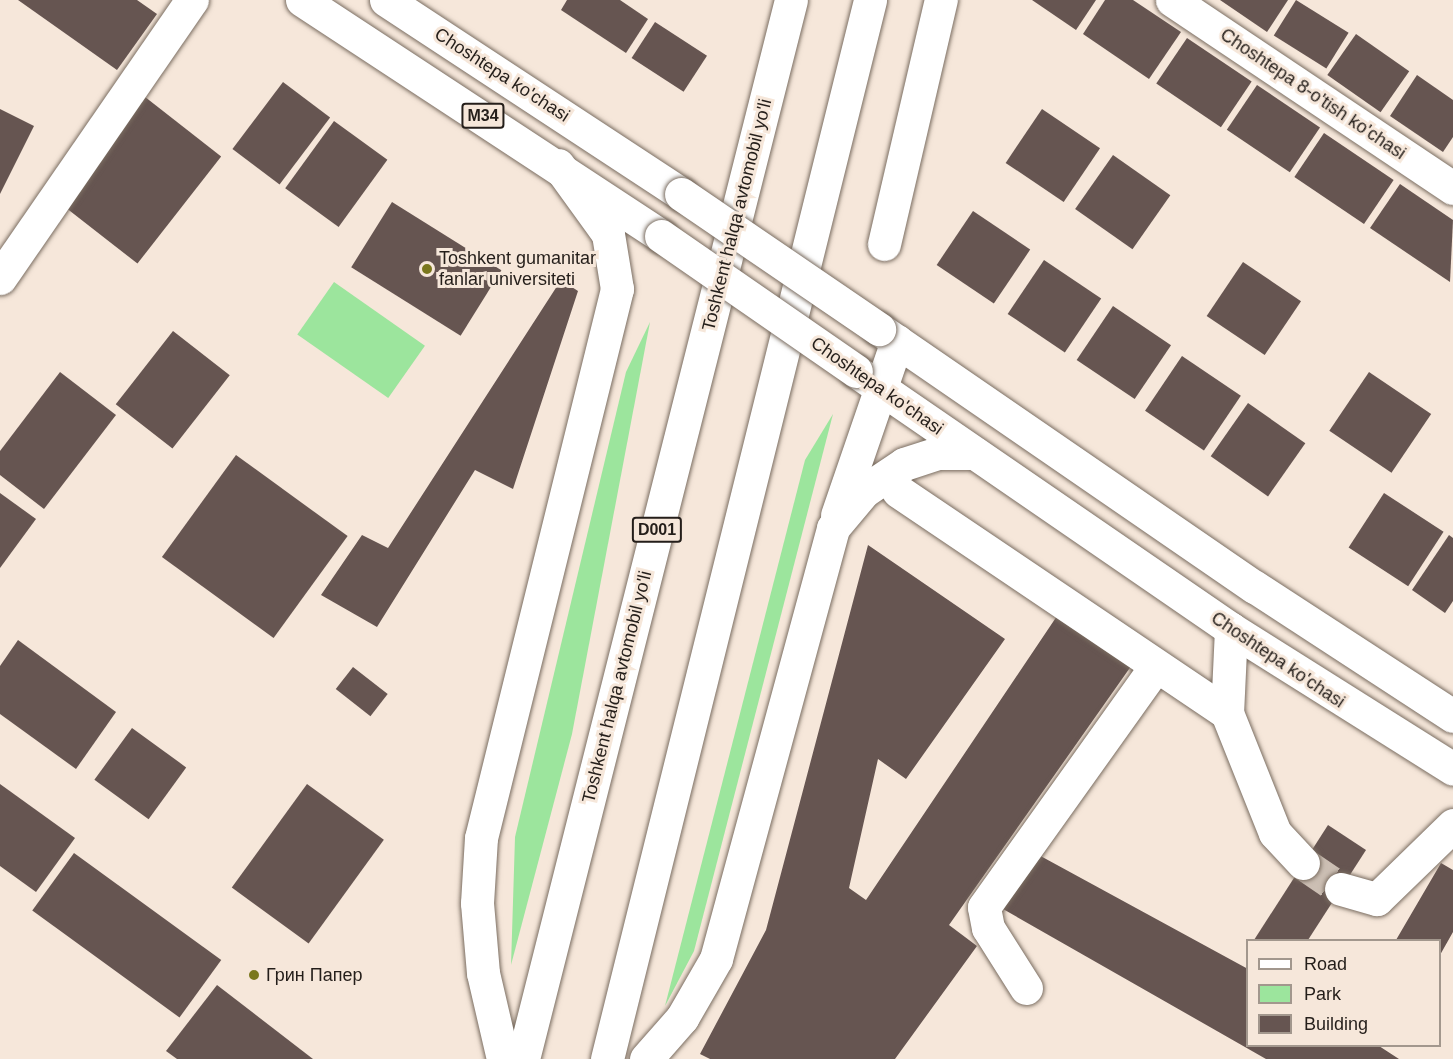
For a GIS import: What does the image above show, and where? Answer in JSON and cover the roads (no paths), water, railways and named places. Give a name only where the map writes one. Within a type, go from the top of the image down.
[{"type":"main road","points":[[0,278],[192,0]]},
{"type":"main road","name":"Choshtepa ko'chasi","points":[[302,0],[558,165],[1231,629],[1453,769]]},
{"type":"main road","name":"Choshtepa ko'chasi","points":[[386,0],[681,194],[1255,587],[1453,716]]},
{"type":"main road","name":"Toshkent halqa avtomobil yo'li","points":[[523,1059],[791,0]]},
{"type":"main road","points":[[607,1059],[870,0]]},
{"type":"main road","points":[[884,244],[941,0]]},
{"type":"main road","name":"Choshtepa 8-o'tish ko'chasi","points":[[1173,0],[1453,188]]},
{"type":"main road","points":[[503,1059],[483,972],[477,903],[481,838],[617,289],[608,234],[558,165]]},
{"type":"main road","points":[[646,1059],[682,1018],[716,959],[833,528],[866,378],[888,335]]},
{"type":"main road","points":[[833,528],[864,491],[904,464],[938,453],[974,453]]},
{"type":"main road","points":[[898,491],[1227,713]]},
{"type":"main road","points":[[1231,629],[1227,713],[1275,833],[1303,863]]},
{"type":"main road","points":[[1026,988],[988,928],[984,907],[1156,666]]},
{"type":"main road","points":[[1341,889],[1377,899],[1453,825]]},
{"type":"tunnel","points":[[1303,863],[1341,889]]},
{"type":"place","name":"Toshkent gumanitar fanlar universiteti","points":[[427,269]]},
{"type":"place","name":"Грин Папер","points":[[254,975]]}]
